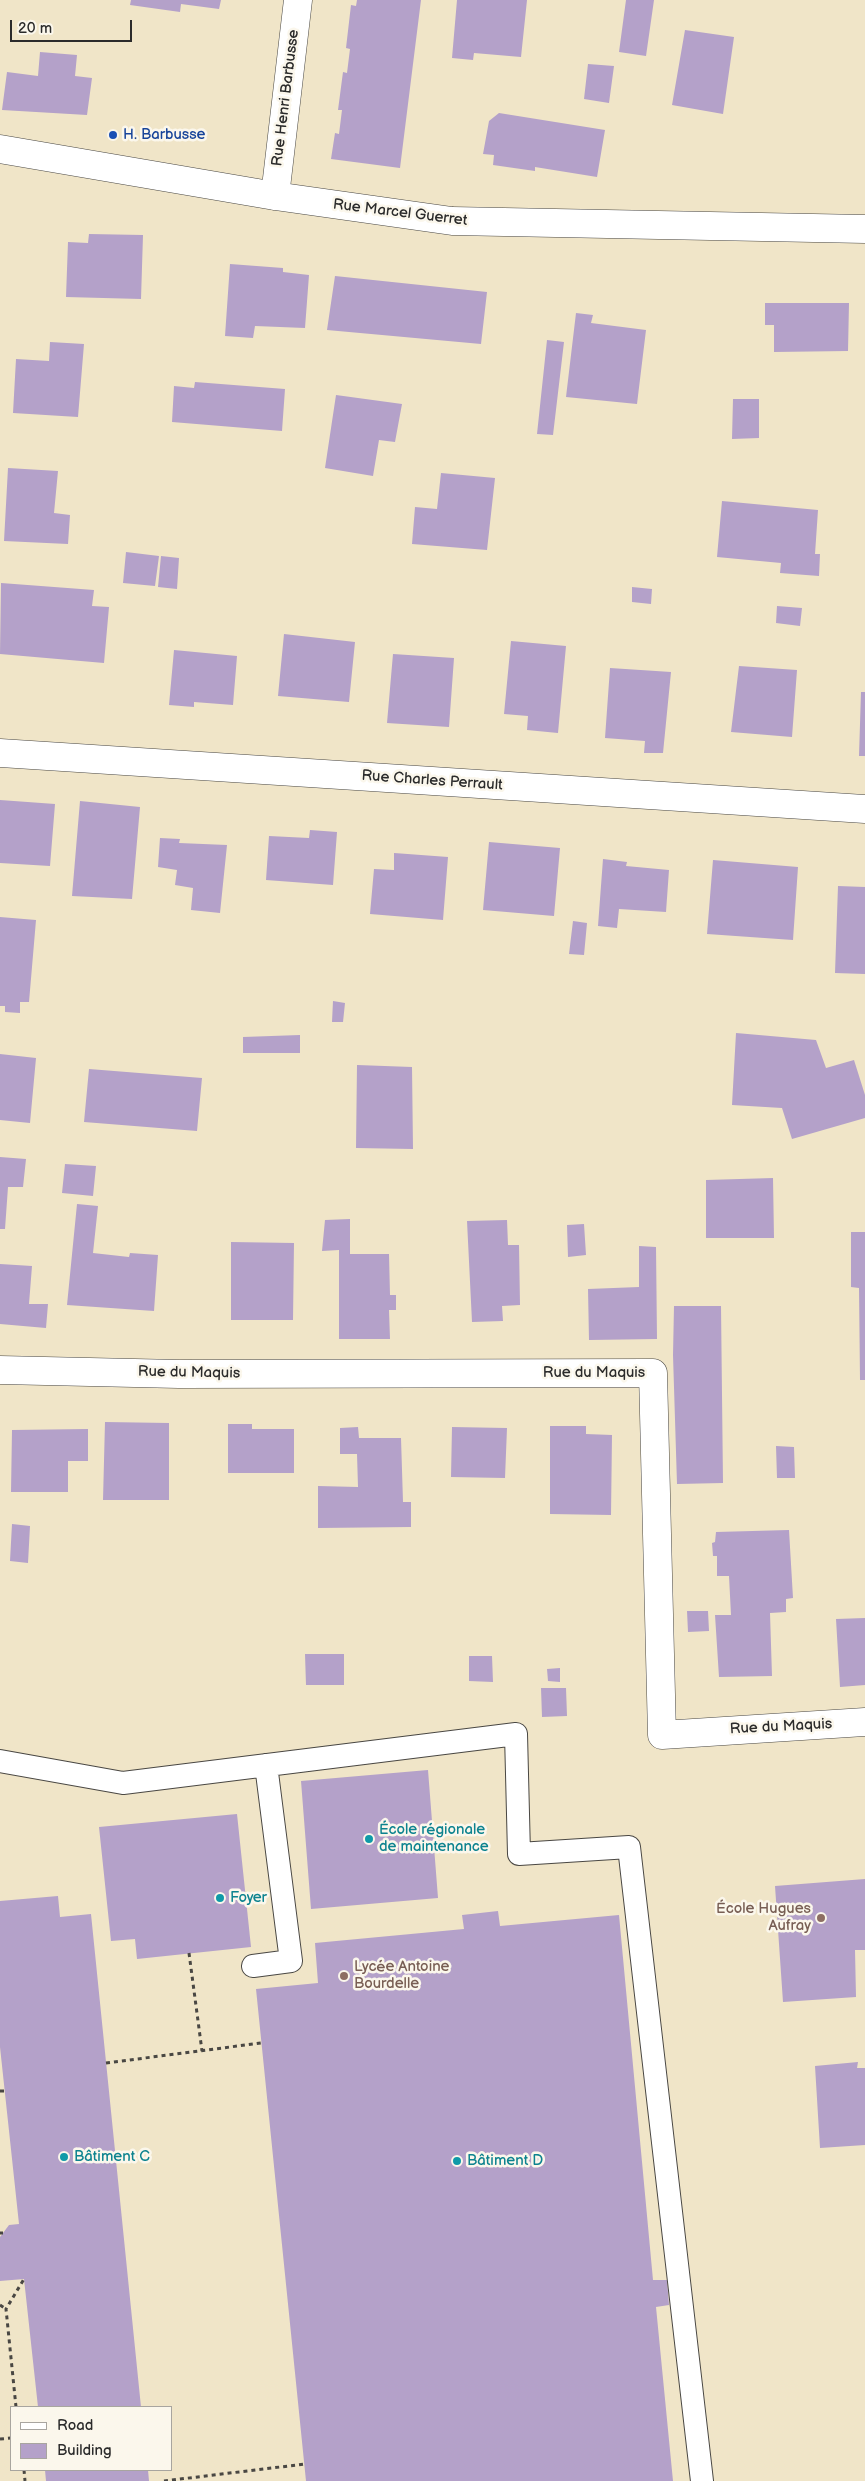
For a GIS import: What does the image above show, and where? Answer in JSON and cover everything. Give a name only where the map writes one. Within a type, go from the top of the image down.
[{"type":"street","name":"Rue Henri Barbusse","points":[[275,196],[298,0]]},
{"type":"street","name":"Rue Marcel Guerret","points":[[0,149],[275,196],[452,221],[865,229]]},
{"type":"street","name":"Rue Charles Perrault","points":[[0,754],[865,809]]},
{"type":"street","name":"Rue du Maquis","points":[[0,1370],[179,1374],[653,1373],[662,1735],[865,1722]]},
{"type":"lane","points":[[0,1761],[123,1783],[516,1734],[519,1854],[629,1847],[702,2481]]},
{"type":"lane","points":[[253,1966],[291,1961],[266,1765]]},
{"type":"path","points":[[189,1953],[202,2051]]},
{"type":"path","points":[[106,2063],[261,2044]]},
{"type":"path","points":[[16,2406],[6,2309],[24,2279]]},
{"type":"path","points":[[0,2304],[6,2309]]},
{"type":"path","points":[[164,2481],[304,2464]]},
{"type":"building","points":[[131,0],[221,0],[219,9],[181,4],[180,12],[130,5]]},
{"type":"building","points":[[357,0],[421,0],[400,168],[331,159],[335,133],[339,134],[342,110],[338,110],[343,72],[347,73],[350,49],[346,48],[351,5],[356,6]]},
{"type":"building","points":[[457,0],[527,0],[521,57],[474,53],[473,60],[452,58]]},
{"type":"building","points":[[626,0],[654,0],[646,56],[619,52]]},
{"type":"building","points":[[685,30],[734,37],[723,114],[672,105]]},
{"type":"building","points":[[40,52],[77,55],[75,76],[92,78],[87,115],[2,110],[7,72],[38,76]]},
{"type":"building","points":[[588,64],[614,66],[609,103],[584,99]]},
{"type":"building","points":[[499,113],[605,130],[597,177],[535,167],[535,171],[493,165],[494,155],[483,154],[489,121]]},
{"type":"building","points":[[89,234],[143,235],[141,299],[66,297],[68,242],[88,243]]},
{"type":"building","points":[[230,264],[283,268],[283,272],[309,275],[305,328],[255,326],[253,338],[225,336]]},
{"type":"building","points":[[335,276],[487,292],[481,344],[327,330]]},
{"type":"building","points":[[765,303],[849,303],[848,351],[774,352],[774,325],[765,325]]},
{"type":"building","points":[[576,313],[593,315],[591,323],[646,330],[637,404],[566,397]]},
{"type":"building","points":[[547,340],[564,342],[553,435],[537,434]]},
{"type":"building","points":[[50,342],[84,344],[78,417],[13,413],[16,359],[49,361]]},
{"type":"building","points":[[195,382],[285,389],[282,431],[172,422],[174,386],[194,388]]},
{"type":"building","points":[[336,395],[402,404],[395,442],[379,440],[373,476],[325,468]]},
{"type":"building","points":[[733,399],[759,399],[759,438],[732,439]]},
{"type":"building","points":[[8,468],[58,471],[54,513],[70,515],[68,544],[4,541]]},
{"type":"building","points":[[441,473],[495,478],[487,550],[412,544],[415,507],[437,509]]},
{"type":"building","points":[[722,501],[818,510],[815,554],[820,554],[819,576],[780,573],[781,563],[717,557]]},
{"type":"building","points":[[126,552],[159,556],[155,586],[123,583]]},
{"type":"building","points":[[161,556],[179,558],[177,589],[158,587]]},
{"type":"building","points":[[1,583],[94,590],[92,606],[109,607],[104,663],[0,654]]},
{"type":"building","points":[[632,587],[652,589],[651,604],[632,602]]},
{"type":"building","points":[[777,606],[802,608],[800,626],[776,623]]},
{"type":"building","points":[[284,634],[355,642],[349,702],[278,696]]},
{"type":"building","points":[[511,641],[566,646],[558,733],[527,730],[528,716],[504,714]]},
{"type":"building","points":[[174,650],[237,656],[233,705],[194,702],[194,707],[169,705]]},
{"type":"building","points":[[393,654],[454,658],[449,727],[387,723]]},
{"type":"building","points":[[739,666],[797,670],[792,737],[731,732]]},
{"type":"building","points":[[610,668],[671,672],[663,753],[644,753],[645,741],[605,738]]},
{"type":"building","points":[[861,692],[865,692],[865,756],[859,756]]},
{"type":"building","points":[[0,800],[55,804],[50,866],[0,863]]},
{"type":"building","points":[[80,801],[140,807],[132,899],[72,896]]},
{"type":"building","points":[[310,830],[337,832],[333,885],[266,880],[269,836],[309,838]]},
{"type":"building","points":[[160,838],[180,839],[179,843],[227,845],[220,913],[191,910],[193,888],[175,885],[177,870],[158,867]]},
{"type":"building","points":[[489,842],[560,848],[554,916],[483,910]]},
{"type":"building","points":[[394,853],[448,857],[443,920],[370,914],[374,869],[394,870]]},
{"type":"building","points":[[603,859],[627,862],[626,866],[669,870],[666,912],[619,909],[617,928],[598,926]]},
{"type":"building","points":[[713,860],[798,867],[793,940],[707,934]]},
{"type":"building","points":[[838,886],[865,887],[865,974],[835,973]]},
{"type":"building","points":[[0,917],[36,920],[29,1002],[20,1002],[20,1013],[5,1012],[5,1006],[0,1006]]},
{"type":"building","points":[[573,921],[587,923],[584,955],[569,954]]},
{"type":"building","points":[[333,1001],[345,1003],[343,1022],[332,1022]]},
{"type":"building","points":[[736,1033],[816,1040],[826,1068],[854,1060],[865,1095],[865,1118],[792,1139],[782,1108],[732,1105]]},
{"type":"building","points":[[300,1035],[300,1053],[243,1053],[243,1037]]},
{"type":"building","points":[[0,1054],[36,1058],[30,1123],[0,1120]]},
{"type":"building","points":[[357,1065],[412,1067],[413,1149],[356,1148]]},
{"type":"building","points":[[89,1069],[202,1078],[197,1131],[84,1122]]},
{"type":"building","points":[[0,1157],[26,1159],[23,1187],[8,1187],[5,1229],[0,1229]]},
{"type":"building","points":[[65,1164],[96,1166],[93,1196],[62,1193]]},
{"type":"building","points":[[773,1178],[774,1238],[706,1238],[706,1180]]},
{"type":"building","points":[[77,1204],[98,1206],[93,1253],[129,1257],[130,1253],[158,1255],[154,1311],[67,1305]]},
{"type":"building","points":[[350,1219],[350,1254],[389,1254],[390,1295],[396,1295],[396,1310],[389,1310],[390,1339],[339,1339],[339,1250],[322,1251],[325,1220]]},
{"type":"building","points":[[507,1220],[508,1245],[519,1245],[520,1305],[502,1306],[503,1321],[472,1322],[467,1221]]},
{"type":"building","points":[[584,1224],[586,1255],[568,1257],[567,1225]]},
{"type":"building","points":[[851,1232],[865,1232],[865,1380],[860,1380],[859,1288],[851,1287]]},
{"type":"building","points":[[231,1242],[294,1243],[293,1320],[231,1320]]},
{"type":"building","points":[[639,1246],[656,1247],[657,1339],[589,1340],[588,1289],[639,1287]]},
{"type":"building","points":[[0,1264],[32,1266],[29,1304],[48,1304],[46,1328],[0,1324]]},
{"type":"building","points":[[674,1306],[721,1306],[723,1483],[677,1484],[673,1355]]},
{"type":"building","points":[[105,1422],[169,1423],[169,1500],[103,1500]]},
{"type":"building","points":[[228,1424],[252,1424],[252,1429],[294,1429],[294,1473],[228,1473]]},
{"type":"building","points":[[550,1426],[586,1426],[586,1434],[612,1435],[611,1515],[550,1514]]},
{"type":"building","points":[[358,1427],[359,1438],[401,1438],[403,1502],[411,1502],[411,1527],[318,1528],[318,1486],[358,1487],[357,1454],[340,1454],[340,1428]]},
{"type":"building","points":[[452,1427],[507,1428],[505,1478],[451,1477]]},
{"type":"building","points":[[88,1429],[88,1461],[68,1461],[68,1492],[11,1492],[12,1430]]},
{"type":"building","points":[[776,1446],[794,1447],[795,1478],[777,1478]]},
{"type":"building","points":[[12,1524],[30,1526],[28,1563],[10,1561]]},
{"type":"building","points":[[789,1530],[793,1598],[786,1599],[786,1612],[770,1613],[772,1676],[719,1677],[715,1615],[731,1615],[729,1576],[717,1576],[717,1556],[713,1556],[712,1543],[715,1542],[716,1532]]},
{"type":"building","points":[[687,1611],[708,1611],[709,1631],[688,1632]]},
{"type":"building","points":[[865,1618],[865,1685],[840,1687],[836,1619]]},
{"type":"building","points":[[305,1654],[344,1654],[344,1685],[306,1685]]},
{"type":"building","points":[[469,1656],[492,1656],[493,1682],[469,1681]]},
{"type":"building","points":[[560,1668],[560,1682],[548,1681],[547,1669]]},
{"type":"building","points":[[541,1688],[566,1688],[567,1716],[542,1717]]},
{"type":"building","name":"École régionale de maintenance","points":[[428,1770],[438,1898],[311,1909],[301,1781]]},
{"type":"building","name":"Foyer","points":[[237,1814],[251,1947],[137,1959],[135,1939],[111,1941],[99,1827]]},
{"type":"building","name":"École Hugues Aufray","points":[[865,1879],[865,1950],[855,1950],[856,1997],[783,2002],[775,1886]]},
{"type":"building","name":"Bâtiment C","points":[[58,1896],[60,1917],[91,1914],[141,2406],[38,2406],[24,2279],[0,2281],[0,2237],[9,2225],[19,2224],[0,2047],[0,1901]]},
{"type":"building","name":"Bâtiment D","points":[[498,1911],[500,1926],[619,1915],[653,2280],[667,2280],[669,2305],[656,2307],[673,2481],[306,2481],[256,1989],[318,1983],[315,1943],[464,1929],[462,1915]]},
{"type":"building","points":[[858,2062],[857,2068],[865,2068],[865,2145],[820,2148],[815,2066]]},
{"type":"building","points":[[45,2471],[148,2471],[149,2481],[46,2481]]},
{"type":"place","name":"H. Barbusse","points":[[113,135]]},
{"type":"place","name":"École régionale de maintenance","points":[[369,1839]]},
{"type":"place","name":"Foyer","points":[[220,1898]]},
{"type":"place","name":"École Hugues Aufray","points":[[821,1918]]},
{"type":"place","name":"Lycée Antoine Bourdelle","points":[[344,1976]]},
{"type":"place","name":"Bâtiment C","points":[[64,2157]]},
{"type":"place","name":"Bâtiment D","points":[[457,2161]]}]
